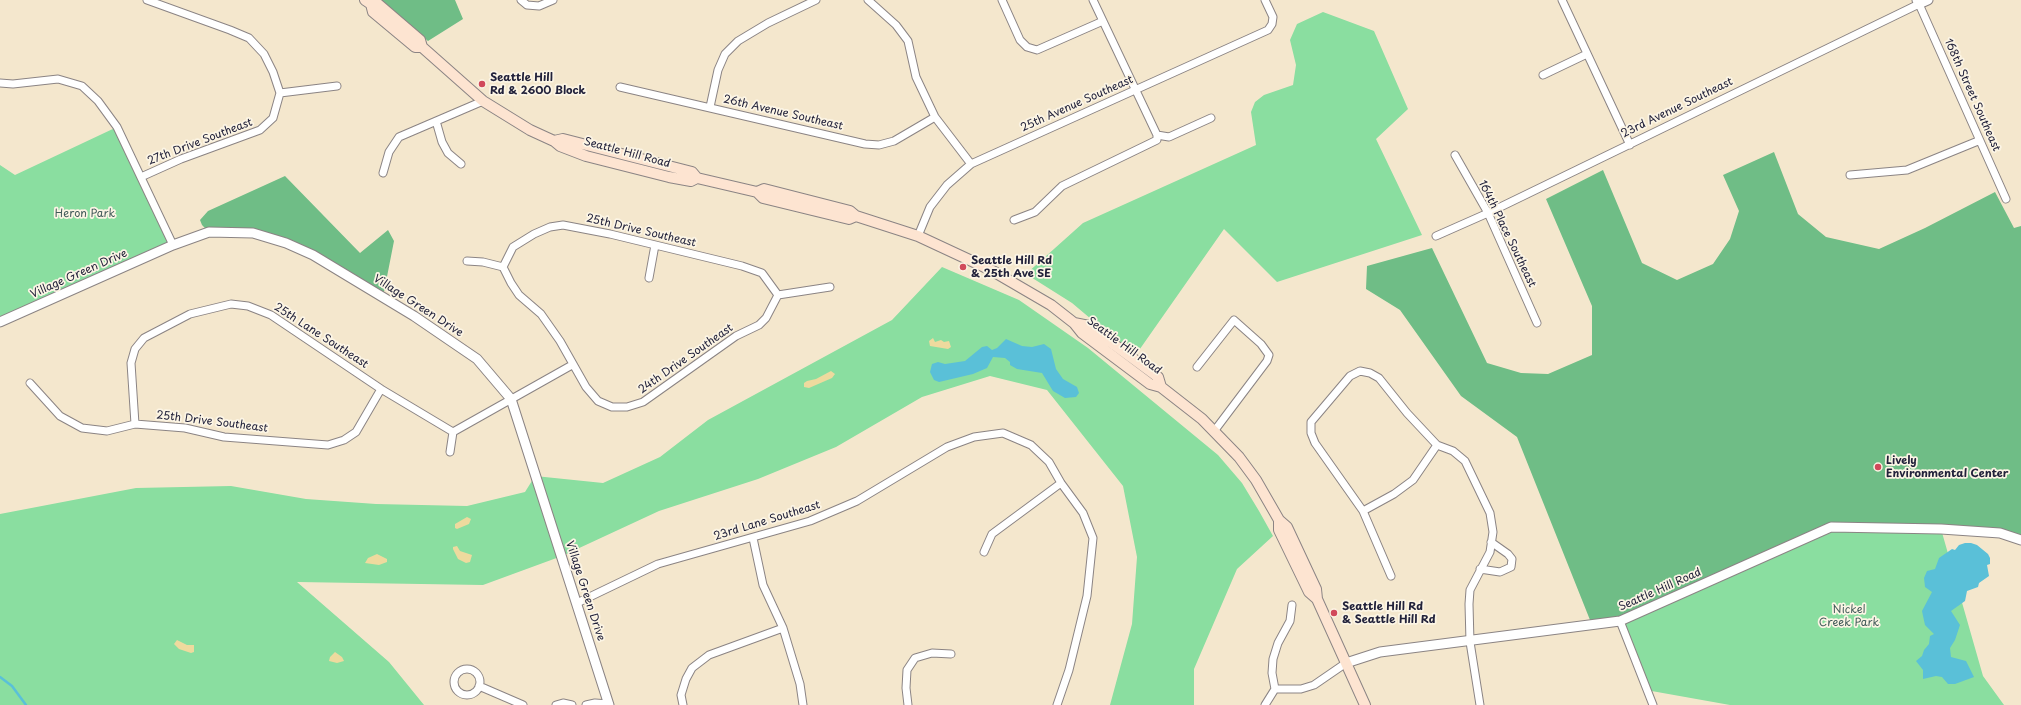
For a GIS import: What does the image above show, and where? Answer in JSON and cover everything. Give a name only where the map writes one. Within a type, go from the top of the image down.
[{"type":"main road","name":"Seattle Hill Road","points":[[368,2],[373,12],[414,47],[422,47],[483,101],[530,130],[554,140],[563,139],[692,172],[697,178],[757,192],[763,198],[849,219],[856,216],[918,236],[991,270],[1051,305],[1074,323],[1082,333],[1150,384],[1161,387],[1215,430],[1239,457],[1256,480],[1280,520],[1279,530],[1309,592],[1317,599],[1346,663]]},
{"type":"main road","points":[[1346,663],[1365,705]]},
{"type":"street","points":[[148,0],[249,38],[264,54],[273,72],[280,93],[337,86]]},
{"type":"street","points":[[521,0],[527,5],[539,6],[552,0]]},
{"type":"street","points":[[710,107],[718,70],[725,54],[738,41],[768,23],[816,0]]},
{"type":"street","points":[[865,0],[868,0],[896,25],[908,41],[916,77],[935,117],[971,164]]},
{"type":"street","points":[[1002,0],[1020,40],[1027,48],[1037,50],[1103,21]]},
{"type":"street","points":[[1093,0],[1157,137]]},
{"type":"street","name":"25th Avenue Southeast","points":[[918,236],[930,207],[947,185],[971,164],[1268,30],[1272,24],[1273,17],[1265,0]]},
{"type":"street","points":[[1562,0],[1630,144]]},
{"type":"street","name":"23rd Avenue Southeast","points":[[1436,236],[1488,213],[1918,2],[1928,0]]},
{"type":"street","name":"168th Street Southeast","points":[[1918,2],[1978,141],[2006,199]]},
{"type":"street","points":[[1544,76],[1587,54]]},
{"type":"street","points":[[0,83],[13,84],[58,78],[82,86],[98,101],[117,127],[173,245]]},
{"type":"street","name":"26th Avenue Southeast","points":[[620,87],[872,144],[894,141],[935,117]]},
{"type":"street","name":"27th Drive Southeast","points":[[142,177],[181,159],[260,130],[273,118],[280,93]]},
{"type":"street","points":[[383,173],[389,152],[399,137],[483,101]]},
{"type":"street","points":[[1014,220],[1035,212],[1062,186],[1157,137],[1170,137],[1211,118]]},
{"type":"street","points":[[436,121],[442,142],[448,153],[462,164]]},
{"type":"street","points":[[1850,175],[1907,170],[1978,141]]},
{"type":"street","name":"164th Place Southeast","points":[[1455,156],[1488,213],[1537,323]]},
{"type":"street","name":"25th Drive Southeast","points":[[504,267],[513,248],[534,234],[550,227],[563,225],[578,227],[742,266],[762,273],[778,295]]},
{"type":"street","name":"Village Green Drive","points":[[0,322],[173,245],[210,232],[253,233],[286,243],[313,255],[414,316],[477,359],[511,399],[577,603],[608,705]]},
{"type":"street","points":[[649,278],[655,245]]},
{"type":"street","points":[[450,452],[453,432],[572,365],[560,341],[541,314],[519,295],[511,283],[504,267],[467,260]]},
{"type":"street","points":[[778,295],[830,287]]},
{"type":"street","name":"24th Drive Southeast","points":[[572,365],[586,387],[598,401],[612,407],[627,407],[643,402],[736,336],[759,325],[766,318],[778,295]]},
{"type":"street","name":"25th Lane Southeast","points":[[135,424],[132,363],[136,349],[144,338],[190,314],[232,304],[248,306],[271,315],[382,389],[453,432]]},
{"type":"street","points":[[1196,367],[1234,320],[1261,344],[1269,355],[1215,430]]},
{"type":"street","points":[[1391,576],[1363,511],[1315,443],[1311,433],[1311,422],[1350,376],[1360,371],[1370,373],[1379,378],[1407,413],[1437,445],[1453,450],[1465,461],[1490,513],[1493,532],[1490,552],[1470,590],[1468,604],[1470,642],[1480,705]]},
{"type":"street","name":"25th Drive Southeast","points":[[30,383],[60,416],[82,428],[107,431],[135,424],[184,428],[224,437],[328,444],[344,440],[356,432],[382,389]]},
{"type":"street","name":"23rd Lane Southeast","points":[[577,603],[658,564],[810,521],[857,501],[948,447],[974,437],[1003,433],[1031,445],[1049,462],[1061,483]]},
{"type":"street","points":[[1363,511],[1394,494],[1413,480],[1437,445]]},
{"type":"street","points":[[984,552],[992,534],[1061,483],[1083,513],[1093,538],[1086,596],[1069,670],[1057,705]]},
{"type":"street","name":"Seattle Hill Road","points":[[1346,663],[1380,652],[1470,642],[1620,621],[1831,527],[1941,529],[1992,533],[2021,540]]},
{"type":"street","points":[[753,538],[763,585],[783,628],[800,684],[803,705]]},
{"type":"street","points":[[1480,569],[1500,572],[1511,567],[1512,559],[1508,554],[1492,542]]},
{"type":"street","points":[[1265,705],[1275,689],[1272,673],[1273,659],[1278,643],[1290,621],[1292,605]]},
{"type":"street","points":[[1620,621],[1653,705]]},
{"type":"street","points":[[683,705],[681,695],[686,679],[692,668],[709,655],[783,628]]},
{"type":"street","points":[[908,705],[906,688],[907,670],[915,658],[932,653],[951,654]]},
{"type":"street","points":[[1275,689],[1301,689],[1314,686],[1346,663]]},
{"type":"street","points":[[479,686],[524,705]]},
{"type":"street","points":[[556,705],[563,703],[572,705]]},
{"type":"street","points":[[586,705],[595,703],[608,705]]},
{"type":"green space","points":[[379,0],[455,0],[463,19],[428,41]]},
{"type":"green space","points":[[1323,12],[1374,31],[1408,109],[1376,139],[1422,235],[1277,282],[1224,229],[1135,356],[1072,303],[1026,274],[1083,223],[1256,145],[1251,112],[1255,102],[1264,95],[1293,85],[1296,65],[1290,40],[1297,24]]},
{"type":"green space","name":"Heron Park","points":[[117,127],[173,245],[0,322],[0,165],[15,175]]},
{"type":"green space","points":[[1774,152],[1798,214],[1826,237],[1879,249],[1925,228],[1995,192],[2014,228],[2021,226],[2021,540],[2000,533],[1831,527],[1620,621],[1592,625],[1517,437],[1461,396],[1400,310],[1366,289],[1367,266],[1432,248],[1487,363],[1521,373],[1548,374],[1592,355],[1592,306],[1546,199],[1603,170],[1642,263],[1677,280],[1713,264],[1730,239],[1739,211],[1723,175]]},
{"type":"green space","points":[[285,176],[360,253],[388,230],[394,241],[383,297],[313,255],[253,233],[209,232],[202,225],[200,220],[208,211]]},
{"type":"green space","points":[[942,267],[1019,300],[1088,348],[1218,455],[1242,483],[1259,511],[1273,536],[1237,569],[1194,669],[1194,705],[1110,705],[1132,624],[1137,557],[1123,486],[1047,390],[990,376],[922,397],[836,447],[758,479],[659,511],[562,556],[483,585],[297,582],[389,662],[424,705],[0,705],[0,514],[136,488],[231,486],[306,499],[376,504],[467,506],[525,492],[535,476],[603,483],[660,457],[708,420],[892,320]]},
{"type":"green space","name":"Nickel Creek Park","points":[[1831,527],[1941,529],[1983,676],[2004,705],[1730,705],[1646,690],[1620,621]]},
{"type":"sand","points":[[933,338],[935,342],[941,340],[944,342],[949,341],[951,347],[948,349],[930,346],[929,341]]},
{"type":"sand","points":[[831,371],[835,374],[832,378],[809,388],[804,387],[804,383],[807,381],[816,379]]},
{"type":"sand","points":[[467,517],[471,519],[469,524],[457,529],[455,528],[455,524]]},
{"type":"sand","points":[[457,546],[460,551],[472,555],[470,562],[466,563],[458,559],[453,549],[453,547]]},
{"type":"sand","points":[[377,554],[387,559],[387,562],[379,565],[365,563],[368,558]]},
{"type":"sand","points":[[177,640],[187,645],[194,645],[194,652],[191,653],[179,649],[174,644]]},
{"type":"sand","points":[[335,652],[342,657],[344,661],[337,663],[329,661],[330,657]]},
{"type":"water","points":[[1006,339],[1022,346],[1032,347],[1044,344],[1051,349],[1056,369],[1063,379],[1077,387],[1079,393],[1076,397],[1065,398],[1053,391],[1042,373],[1017,369],[1010,365],[1010,362],[1005,358],[993,357],[987,368],[973,374],[939,382],[934,380],[930,372],[932,364],[938,362],[945,364],[965,361],[982,347],[987,346],[992,350],[997,348]]},
{"type":"water","points":[[1965,543],[1977,545],[1988,554],[1990,558],[1990,564],[1987,565],[1989,576],[1979,583],[1978,587],[1967,591],[1965,601],[1951,611],[1960,625],[1955,640],[1950,648],[1951,657],[1966,661],[1974,677],[1955,684],[1948,684],[1942,677],[1936,676],[1923,679],[1923,670],[1916,661],[1922,656],[1924,650],[1929,644],[1930,636],[1934,634],[1925,625],[1922,611],[1932,592],[1925,587],[1924,578],[1927,571],[1935,569],[1939,558],[1952,549],[1955,550],[1959,545]]},
{"type":"waterway","points":[[0,677],[12,686],[26,705]]},
{"type":"place","name":"Seattle Hill Rd & 2600 Block","points":[[482,84]]},
{"type":"place","name":"Seattle Hill Rd & 25th Ave SE","points":[[963,267]]},
{"type":"place","name":"Lively Environmental Center","points":[[1878,467]]},
{"type":"place","name":"Seattle Hill Rd & Seattle Hill Rd","points":[[1334,613]]}]
